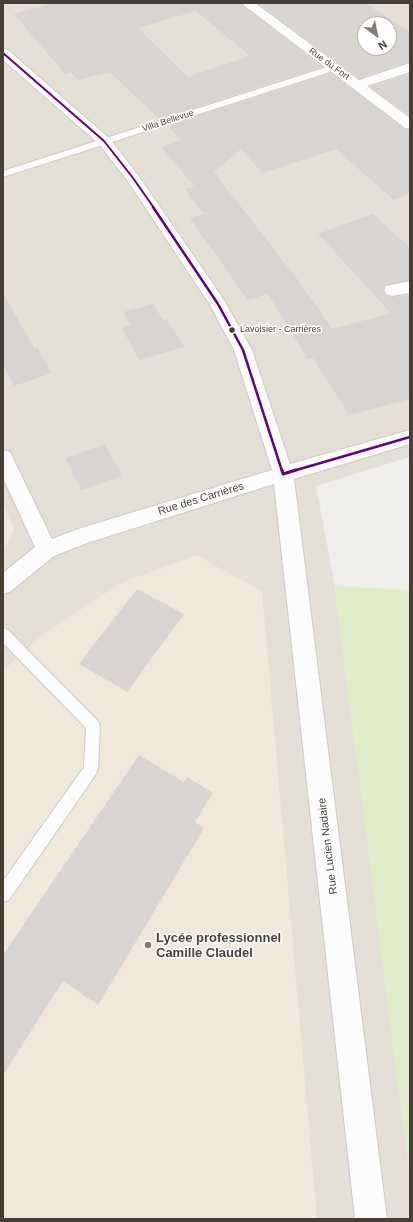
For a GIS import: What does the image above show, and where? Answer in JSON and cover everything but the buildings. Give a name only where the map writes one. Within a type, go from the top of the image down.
[{"type":"street","name":"Rue du Fort","points":[[247,3],[410,125]]},
{"type":"street","name":"Rue Lucien Nadaire","points":[[3,54],[104,141],[133,178],[209,292],[243,350],[283,474],[371,1219]]},
{"type":"street","points":[[358,85],[410,67]]},
{"type":"street","points":[[392,290],[410,287]]},
{"type":"street","name":"Rue des Carrières","points":[[3,585],[47,550],[81,536],[410,437]]},
{"type":"street","points":[[3,457],[47,550]]},
{"type":"lane","name":"Villa Bellevue","points":[[3,174],[334,68]]},
{"type":"lane","points":[[3,634],[93,726],[91,769],[3,894]]},
{"type":"shaded area","points":[[3,3],[410,3],[410,457],[316,486],[335,586],[410,1175],[410,1219],[3,1219]]},
{"type":"shaded area","points":[[3,504],[14,529],[8,544],[3,548]]},
{"type":"shaded area","name":"Lycée professionnel Camille Claudel","points":[[196,555],[262,591],[317,1219],[3,1219],[3,671],[41,636],[121,583]]},
{"type":"green space","points":[[335,586],[410,590],[410,1175]]},
{"type":"transit line","points":[[3,53],[104,141],[133,178],[218,304],[243,350],[283,474]]},
{"type":"transit line","points":[[283,474],[410,437]]},
{"type":"place","name":"Lavoisier - Carrières","points":[[232,330]]},
{"type":"place","name":"Lycée professionnel Camille Claudel","points":[[148,945]]}]
